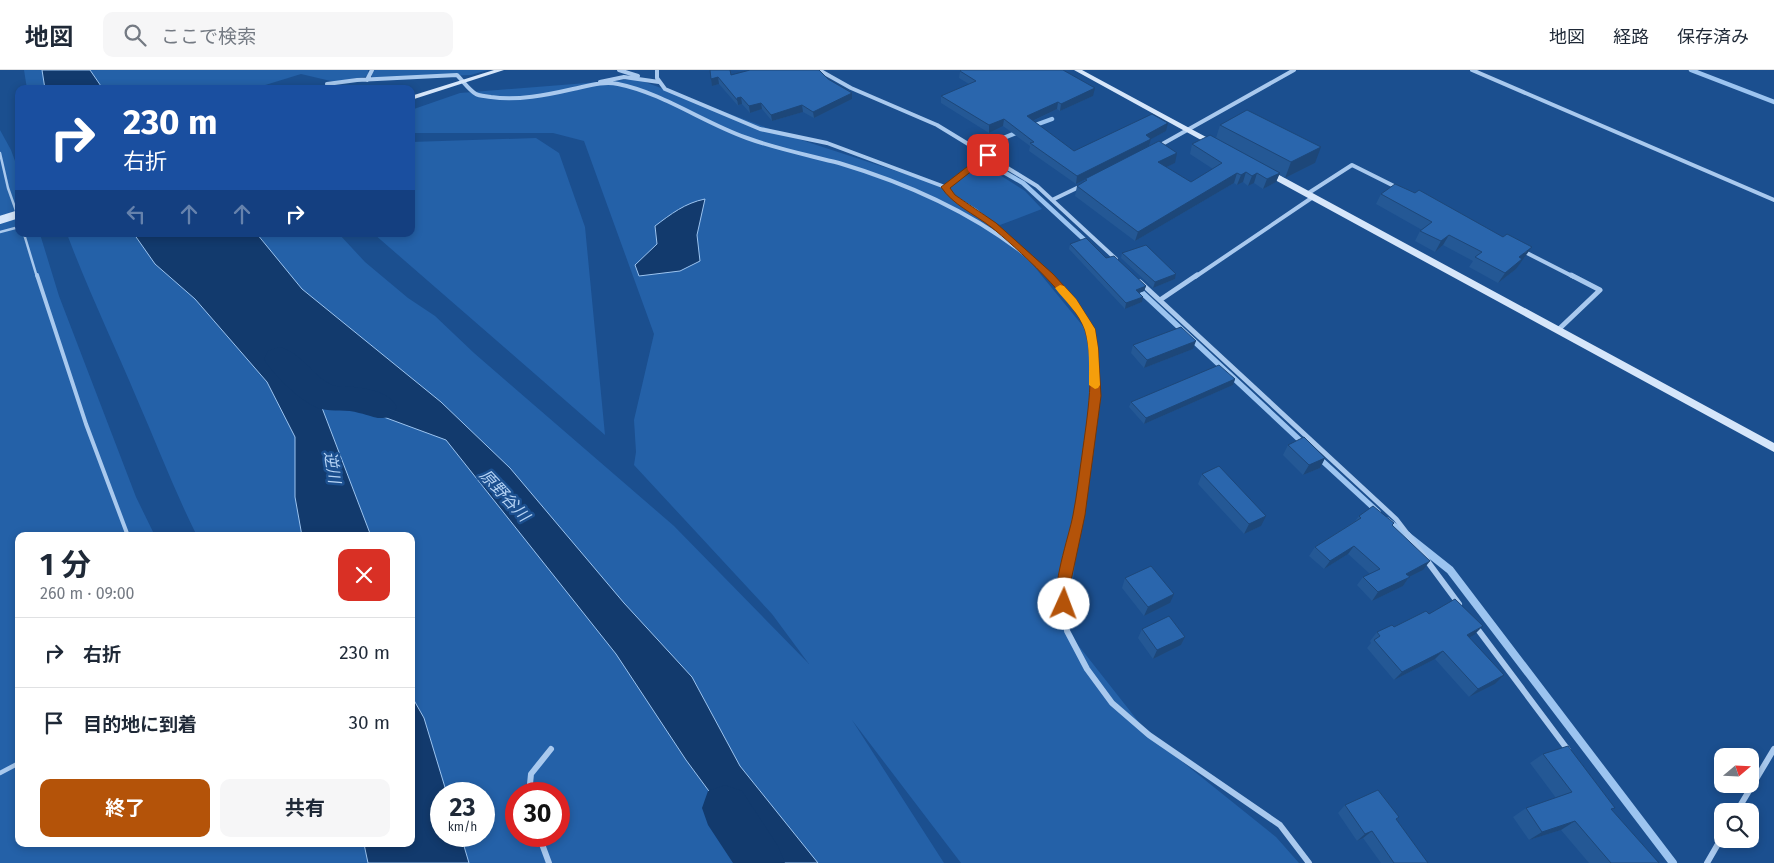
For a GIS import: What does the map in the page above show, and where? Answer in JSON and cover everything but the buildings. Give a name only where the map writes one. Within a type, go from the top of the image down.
[{"type":"street","points":[[367,80],[372,70]]},
{"type":"street","points":[[415,97],[501,70]]},
{"type":"street","points":[[619,70],[659,82]]},
{"type":"street","points":[[658,70],[656,75],[665,89],[760,129],[827,144],[945,187],[952,196],[993,224],[1050,276],[1072,301],[1090,329],[1093,348],[1095,396],[1079,515],[1062,590],[1067,631],[1087,669],[1112,703],[1149,735],[1280,825],[1309,863]]},
{"type":"street","points":[[819,70],[851,88],[937,125],[1037,186],[1124,267]]},
{"type":"street","points":[[1078,70],[1223,148]]},
{"type":"street","points":[[1156,148],[1294,70]]},
{"type":"street","points":[[1472,70],[1774,200]]},
{"type":"street","points":[[327,84],[457,75],[476,94],[499,98],[545,94],[603,84],[618,84],[668,102],[718,127],[749,139],[841,164],[913,190],[981,224],[1020,249]]},
{"type":"street","points":[[587,86],[610,78],[624,77],[659,82]]},
{"type":"street","points":[[945,187],[988,155]]},
{"type":"street","points":[[1160,300],[1352,165],[1405,192]]},
{"type":"street","points":[[1257,167],[1774,448]]},
{"type":"street","points":[[1052,200],[1087,183]]},
{"type":"street","points":[[0,220],[15,215]]},
{"type":"street","points":[[1511,245],[1600,290],[1558,330]]},
{"type":"street","points":[[1138,280],[1396,519],[1461,607]]},
{"type":"street","points":[[1473,623],[1574,759]]},
{"type":"street","points":[[1743,803],[1774,748]]},
{"type":"street","points":[[530,782],[531,774],[551,749]]},
{"type":"street","points":[[543,847],[549,863]]},
{"type":"street","points":[[1707,863],[1716,848]]},
{"type":"lane","points":[[0,153],[8,188],[15,208]]},
{"type":"lane","points":[[0,232],[15,228]]},
{"type":"lane","points":[[25,237],[55,335],[105,478],[126,532]]},
{"type":"lane","points":[[0,773],[15,765]]},
{"type":"shaded area","points":[[24,70],[368,70],[369,76],[335,82],[301,74],[265,85],[26,85]]},
{"type":"shaded area","points":[[372,70],[488,70],[471,75],[372,79]]},
{"type":"shaded area","points":[[637,79],[783,134],[945,187],[950,191],[949,184],[984,165],[1025,191],[1042,209],[1000,225],[976,212],[1020,249],[1091,336],[1090,436],[1067,631],[1149,735],[1276,837],[1299,863],[961,863],[852,720],[944,863],[0,863],[0,130],[15,161],[15,237],[41,237],[59,296],[136,497],[153,532],[15,532],[15,847],[415,847],[415,532],[195,532],[68,237],[342,237],[365,262],[408,298],[435,316],[474,353],[674,526],[809,664],[772,614],[634,465],[636,452],[634,420],[654,334],[584,141],[553,133],[415,133],[415,109],[460,93]]},
{"type":"shaded area","points":[[536,138],[559,153],[585,227],[605,435],[377,237],[415,237],[415,142]]},
{"type":"water","points":[[42,70],[90,70],[100,85],[44,85]]},
{"type":"water","points":[[705,199],[697,235],[700,261],[680,271],[639,276],[635,265],[657,244],[655,226],[685,206]]},
{"type":"water","name":"逆川","points":[[136,237],[259,237],[302,289],[441,402],[510,468],[624,603],[692,677],[740,766],[818,863],[762,863],[686,760],[616,654],[446,440],[316,392],[369,532],[301,532],[295,497],[295,437],[267,382],[195,299],[155,264]]},
{"type":"water","points":[[415,702],[424,718],[443,782],[430,782],[430,847],[464,847],[469,863],[368,863],[365,847],[415,847]]},
{"type":"waterway","points":[[1691,70],[1774,102]]},
{"type":"waterway","points":[[1030,127],[1052,119]]},
{"type":"waterway","points":[[1021,131],[1001,139],[986,162],[1023,183],[1090,245]]},
{"type":"waterway","points":[[1136,287],[1304,444]]},
{"type":"waterway","name":"原野谷川","points":[[280,359],[322,397],[362,400],[380,407]]},
{"type":"waterway","points":[[1317,456],[1378,512]]},
{"type":"waterway","points":[[1387,520],[1408,536]]},
{"type":"waterway","points":[[1406,535],[1450,570],[1673,863]]},
{"type":"waterway","name":"原野谷川","points":[[725,808],[761,863]]},
{"type":"slow traffic","points":[[1060,288],[1072,301],[1090,329],[1095,385]]},
{"type":"route","points":[[988,155],[945,187],[952,196],[993,224],[1050,276],[1072,301],[1090,329],[1093,348],[1095,396],[1079,515],[1062,590],[1064,604]]}]
